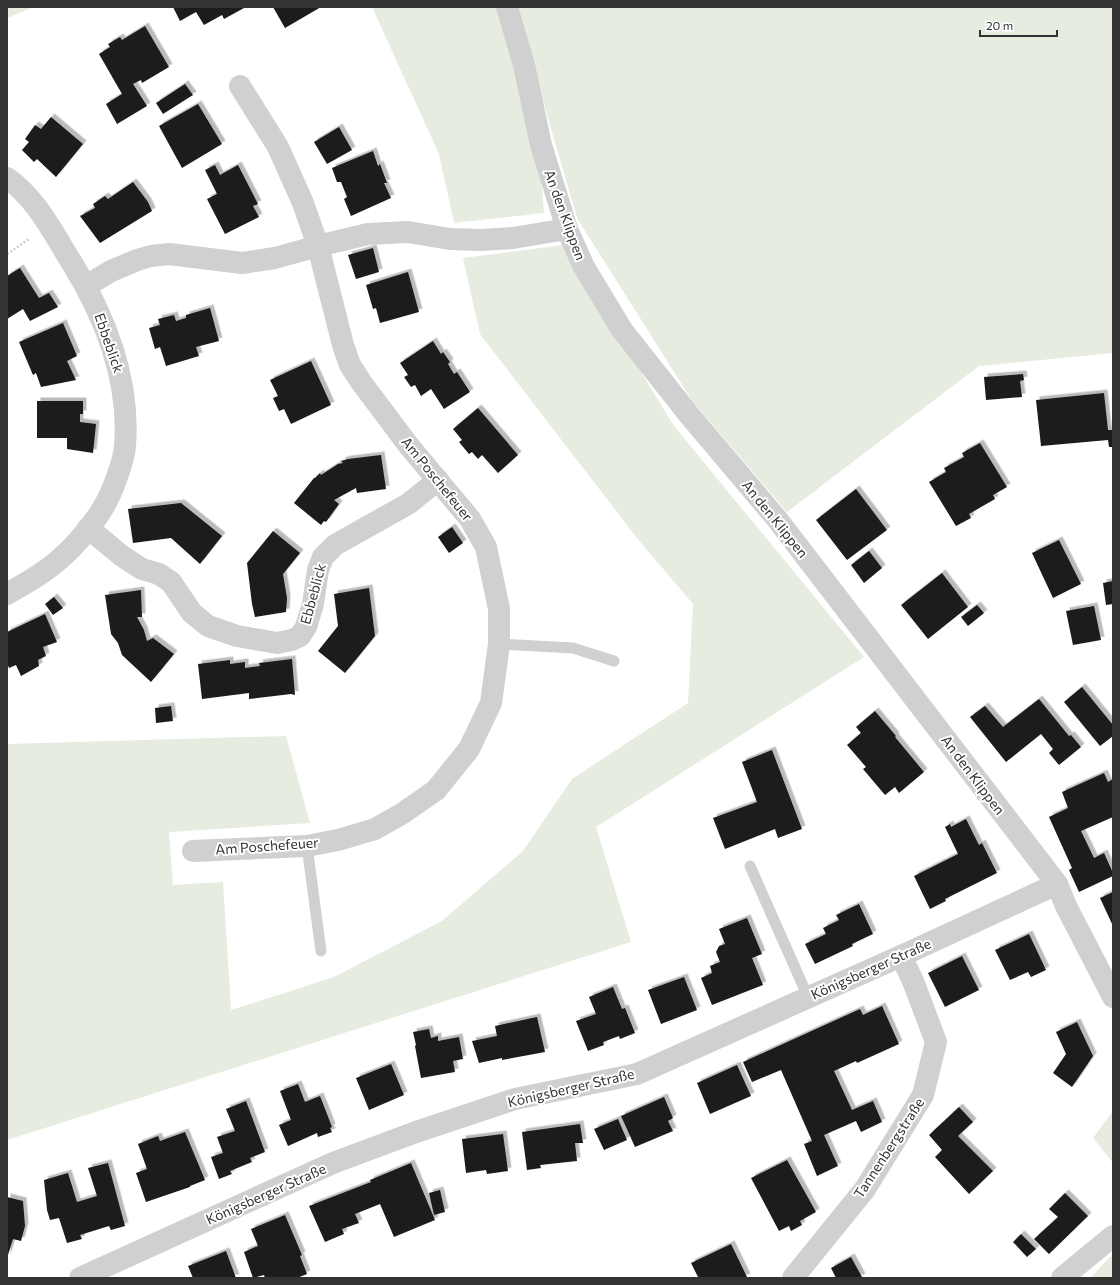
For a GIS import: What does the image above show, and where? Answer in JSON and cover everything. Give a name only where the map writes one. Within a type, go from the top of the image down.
[{"type":"street","name":"An den Klippen","points":[[508,7],[524,65],[541,145],[567,229],[584,267],[622,330],[690,416],[777,520],[1057,884],[1066,906],[1113,997]]},
{"type":"street","name":"Am Poschefeuer","points":[[192,851],[307,846],[338,840],[374,829],[403,813],[436,790],[469,749],[491,703],[499,644],[499,608],[486,547],[470,519],[408,446],[350,365],[343,345],[318,246],[303,203],[278,147],[240,86]]},
{"type":"street","name":"Ebbeblick","points":[[7,178],[17,185],[33,201],[86,286],[107,332],[121,378],[126,412],[125,448],[118,474],[105,506],[62,557],[36,578],[7,594]]},
{"type":"street","points":[[86,286],[110,271],[151,256],[169,254],[242,263],[275,258],[368,234],[408,232],[450,239],[480,240],[514,238],[567,229]]},
{"type":"street","name":"Ebbeblick","points":[[88,528],[132,563],[142,569],[159,574],[171,582],[192,613],[208,626],[237,636],[277,643],[292,640],[300,636],[306,627],[313,604],[318,570],[323,557],[335,545],[408,504],[438,480]]},
{"type":"street","name":"Königsberger Straße","points":[[80,1278],[333,1163],[416,1132],[515,1099],[637,1074],[901,956],[1057,884]]},
{"type":"street","name":"Tannenbergstraße","points":[[793,1278],[865,1189],[923,1095],[936,1042],[913,981],[901,956]]},
{"type":"street","points":[[1062,1278],[1113,1236]]},
{"type":"lane","points":[[499,644],[572,648],[614,661]]},
{"type":"lane","points":[[307,846],[321,951]]},
{"type":"lane","points":[[750,866],[808,997]]},
{"type":"shaded area","points":[[7,7],[34,7],[7,18]]},
{"type":"shaded area","points":[[372,7],[1113,7],[1113,353],[979,366],[787,512],[693,402],[577,218],[532,63],[544,213],[454,223],[439,154]]},
{"type":"shaded area","points":[[563,245],[674,426],[864,657],[596,827],[631,942],[7,1140],[7,744],[286,736],[310,823],[169,832],[173,885],[223,882],[231,1010],[334,977],[442,921],[523,851],[572,779],[688,703],[693,604],[637,538],[480,334],[463,258]]},
{"type":"shaded area","points":[[1113,1111],[1113,1163],[1093,1138]]},
{"type":"shaded area","points":[[1113,1254],[1113,1278],[1090,1278]]},
{"type":"building","points":[[173,7],[244,8],[224,19],[222,15],[204,25],[196,12],[180,21]]},
{"type":"building","points":[[273,7],[321,7],[285,28]]},
{"type":"building","points":[[145,26],[169,67],[142,83],[141,80],[133,84],[147,106],[117,124],[106,104],[122,94],[99,54],[110,47],[108,44],[120,37],[122,40]]},
{"type":"building","points":[[185,84],[193,95],[163,114],[156,103]]},
{"type":"building","points":[[198,104],[222,144],[182,168],[159,126]]},
{"type":"building","points":[[51,117],[83,144],[56,177],[37,159],[34,162],[22,150],[29,142],[25,139],[35,125],[41,129]]},
{"type":"building","points":[[339,127],[352,150],[327,164],[314,142]]},
{"type":"building","points":[[373,151],[378,166],[380,164],[387,183],[384,183],[391,198],[351,216],[344,199],[347,197],[341,182],[337,182],[332,168]]},
{"type":"building","points":[[215,165],[220,175],[238,165],[258,204],[253,206],[259,217],[225,234],[207,199],[217,194],[205,170]]},
{"type":"building","points":[[133,182],[148,202],[152,211],[100,243],[80,216],[95,208],[93,204],[105,196],[108,199]]},
{"type":"building","points":[[373,248],[379,272],[356,279],[348,255]]},
{"type":"building","points":[[20,268],[39,298],[49,293],[58,307],[30,321],[23,309],[7,319],[7,276]]},
{"type":"building","points":[[408,272],[419,312],[380,323],[376,308],[373,309],[366,285]]},
{"type":"building","points":[[210,308],[219,341],[196,347],[199,356],[166,366],[160,347],[155,349],[149,328],[160,325],[158,319],[174,315],[176,321],[186,318],[186,315]]},
{"type":"building","points":[[63,323],[77,356],[67,361],[76,380],[41,387],[36,373],[33,375],[19,342]]},
{"type":"building","points":[[433,341],[441,354],[443,352],[450,362],[448,364],[454,374],[457,372],[470,392],[444,409],[431,389],[421,396],[415,385],[411,387],[404,377],[408,375],[400,363]]},
{"type":"building","points":[[311,361],[331,405],[291,424],[284,409],[279,411],[273,398],[278,396],[270,380]]},
{"type":"building","points":[[1023,374],[1024,380],[1020,381],[1022,397],[986,400],[984,377]]},
{"type":"building","points":[[1104,393],[1108,430],[1113,430],[1113,447],[1109,447],[1108,440],[1041,446],[1036,400]]},
{"type":"building","points":[[37,401],[83,401],[83,414],[80,414],[80,422],[96,424],[93,453],[67,449],[67,438],[37,438]]},
{"type":"building","points":[[478,408],[518,455],[498,473],[482,455],[478,459],[472,452],[469,454],[459,442],[462,440],[453,429]]},
{"type":"building","points":[[980,443],[1007,487],[993,495],[995,499],[969,514],[971,518],[956,526],[929,482],[946,472],[944,468],[964,457],[962,453]]},
{"type":"building","points":[[381,455],[386,489],[357,493],[356,488],[334,500],[339,504],[326,522],[324,521],[321,525],[294,503],[314,478],[320,473],[321,475],[338,464],[343,463],[341,461]]},
{"type":"building","points":[[856,489],[887,530],[847,560],[816,520]]},
{"type":"building","points":[[181,503],[222,536],[200,564],[171,538],[133,543],[128,509]]},
{"type":"building","points":[[452,527],[463,543],[449,553],[438,537]]},
{"type":"building","points":[[273,531],[300,553],[283,574],[287,598],[286,612],[255,617],[247,563]]},
{"type":"building","points":[[1059,540],[1081,584],[1053,598],[1032,553]]},
{"type":"building","points":[[869,551],[882,568],[864,583],[851,565]]},
{"type":"building","points":[[942,573],[968,607],[928,639],[901,605]]},
{"type":"building","points":[[1113,581],[1113,604],[1106,605],[1103,583]]},
{"type":"building","points":[[369,588],[375,636],[345,673],[318,651],[338,626],[334,594]]},
{"type":"building","points":[[141,590],[142,617],[137,617],[144,630],[147,641],[153,638],[174,654],[151,682],[122,655],[118,643],[111,634],[105,595]]},
{"type":"building","points":[[54,597],[63,608],[53,615],[45,604]]},
{"type":"building","points":[[977,605],[984,613],[968,626],[961,617]]},
{"type":"building","points":[[1094,606],[1101,640],[1073,645],[1066,611]]},
{"type":"building","points":[[45,614],[57,642],[43,647],[46,656],[38,660],[39,666],[21,676],[16,665],[9,668],[7,663],[7,632]]},
{"type":"building","points":[[292,659],[295,695],[291,694],[249,699],[249,693],[202,699],[198,664],[230,660],[230,664],[245,662],[245,668],[260,666],[259,663]]},
{"type":"building","points":[[1082,687],[1113,725],[1113,736],[1100,746],[1064,702]]},
{"type":"building","points":[[1039,699],[1069,736],[1071,735],[1081,747],[1059,765],[1049,753],[1053,749],[1041,734],[1006,762],[970,717],[985,706],[1003,727]]},
{"type":"building","points":[[171,706],[173,721],[156,723],[155,708]]},
{"type":"building","points":[[875,711],[924,772],[899,793],[895,787],[885,795],[863,769],[866,767],[847,745],[861,733],[856,727]]},
{"type":"building","points":[[772,750],[802,829],[778,838],[775,829],[725,849],[713,818],[757,802],[742,762]]},
{"type":"building","points":[[1104,773],[1108,782],[1113,779],[1113,817],[1081,831],[1094,858],[1104,853],[1113,876],[1079,892],[1069,870],[1072,868],[1049,817],[1068,808],[1062,792]]},
{"type":"building","points":[[966,819],[979,845],[982,843],[997,873],[945,899],[946,901],[930,909],[914,876],[958,854],[945,827],[950,824],[951,827]]},
{"type":"building","points":[[1113,892],[1113,926],[1100,898]]},
{"type":"building","points":[[859,904],[873,934],[852,944],[853,946],[815,964],[805,944],[826,934],[823,928],[839,920],[836,915]]},
{"type":"building","points":[[747,918],[762,954],[752,958],[763,985],[712,1005],[701,978],[712,973],[710,966],[720,962],[716,952],[719,946],[725,944],[719,929]]},
{"type":"building","points":[[1029,934],[1046,970],[1031,977],[1028,972],[1010,980],[995,950]]},
{"type":"building","points":[[962,956],[979,990],[945,1007],[928,973]]},
{"type":"building","points":[[684,977],[697,1010],[661,1024],[648,990]]},
{"type":"building","points":[[613,987],[622,1009],[625,1008],[635,1033],[620,1039],[619,1036],[603,1042],[604,1045],[588,1051],[576,1021],[596,1014],[589,997]]},
{"type":"building","points":[[882,1006],[899,1044],[857,1063],[856,1061],[834,1071],[852,1110],[873,1101],[882,1122],[861,1132],[856,1121],[824,1135],[838,1166],[817,1176],[804,1144],[812,1141],[781,1070],[752,1082],[743,1062],[860,1009],[863,1015]]},
{"type":"building","points":[[537,1017],[545,1052],[479,1063],[472,1041],[497,1036],[495,1026]]},
{"type":"building","points":[[1077,1022],[1093,1056],[1072,1087],[1053,1073],[1066,1054],[1056,1032]]},
{"type":"building","points":[[429,1029],[431,1038],[438,1036],[438,1041],[459,1037],[463,1059],[453,1061],[455,1072],[421,1078],[413,1032]]},
{"type":"building","points":[[391,1064],[404,1095],[369,1110],[356,1078]]},
{"type":"building","points":[[737,1065],[751,1096],[710,1114],[697,1083]]},
{"type":"building","points":[[298,1084],[305,1102],[320,1096],[332,1127],[330,1128],[332,1132],[318,1137],[317,1133],[288,1146],[279,1125],[291,1120],[280,1091]]},
{"type":"building","points":[[664,1097],[673,1118],[668,1121],[673,1131],[635,1147],[621,1116]]},
{"type":"building","points":[[246,1101],[265,1152],[250,1158],[252,1162],[230,1171],[232,1174],[219,1179],[211,1157],[223,1153],[217,1137],[235,1131],[226,1109]]},
{"type":"building","points":[[959,1107],[973,1122],[958,1136],[993,1171],[969,1194],[935,1157],[942,1150],[929,1135]]},
{"type":"building","points":[[618,1119],[627,1140],[604,1150],[594,1129]]},
{"type":"building","points":[[580,1124],[583,1143],[575,1143],[577,1161],[540,1165],[541,1168],[527,1170],[522,1132]]},
{"type":"building","points":[[185,1132],[205,1180],[190,1187],[146,1202],[136,1173],[147,1169],[138,1144],[158,1136],[160,1141]]},
{"type":"building","points":[[503,1134],[508,1171],[487,1174],[486,1170],[466,1173],[462,1139]]},
{"type":"building","points":[[787,1160],[816,1212],[800,1221],[802,1225],[791,1231],[789,1226],[779,1231],[751,1178]]},
{"type":"building","points":[[108,1163],[125,1226],[111,1230],[109,1226],[80,1235],[82,1239],[67,1243],[59,1218],[50,1220],[47,1210],[44,1180],[68,1173],[77,1202],[97,1196],[88,1168]]},
{"type":"building","points":[[411,1163],[435,1220],[394,1237],[380,1204],[355,1214],[359,1223],[342,1229],[344,1234],[325,1242],[309,1206],[371,1182],[370,1180]]},
{"type":"building","points":[[440,1190],[445,1212],[434,1215],[429,1193]]},
{"type":"building","points":[[1065,1193],[1088,1216],[1049,1254],[1034,1239],[1058,1217],[1049,1209]]},
{"type":"building","points":[[7,1197],[23,1201],[25,1226],[21,1241],[13,1239],[7,1258]]},
{"type":"building","points":[[285,1215],[302,1255],[300,1256],[307,1274],[297,1278],[265,1278],[264,1275],[253,1278],[244,1252],[258,1246],[251,1229]]},
{"type":"building","points":[[1021,1234],[1036,1249],[1027,1257],[1013,1242]]},
{"type":"building","points":[[731,1244],[747,1277],[696,1278],[698,1277],[691,1263]]},
{"type":"building","points":[[226,1251],[236,1278],[193,1278],[188,1266]]},
{"type":"building","points":[[851,1257],[862,1277],[836,1278],[831,1268]]}]
